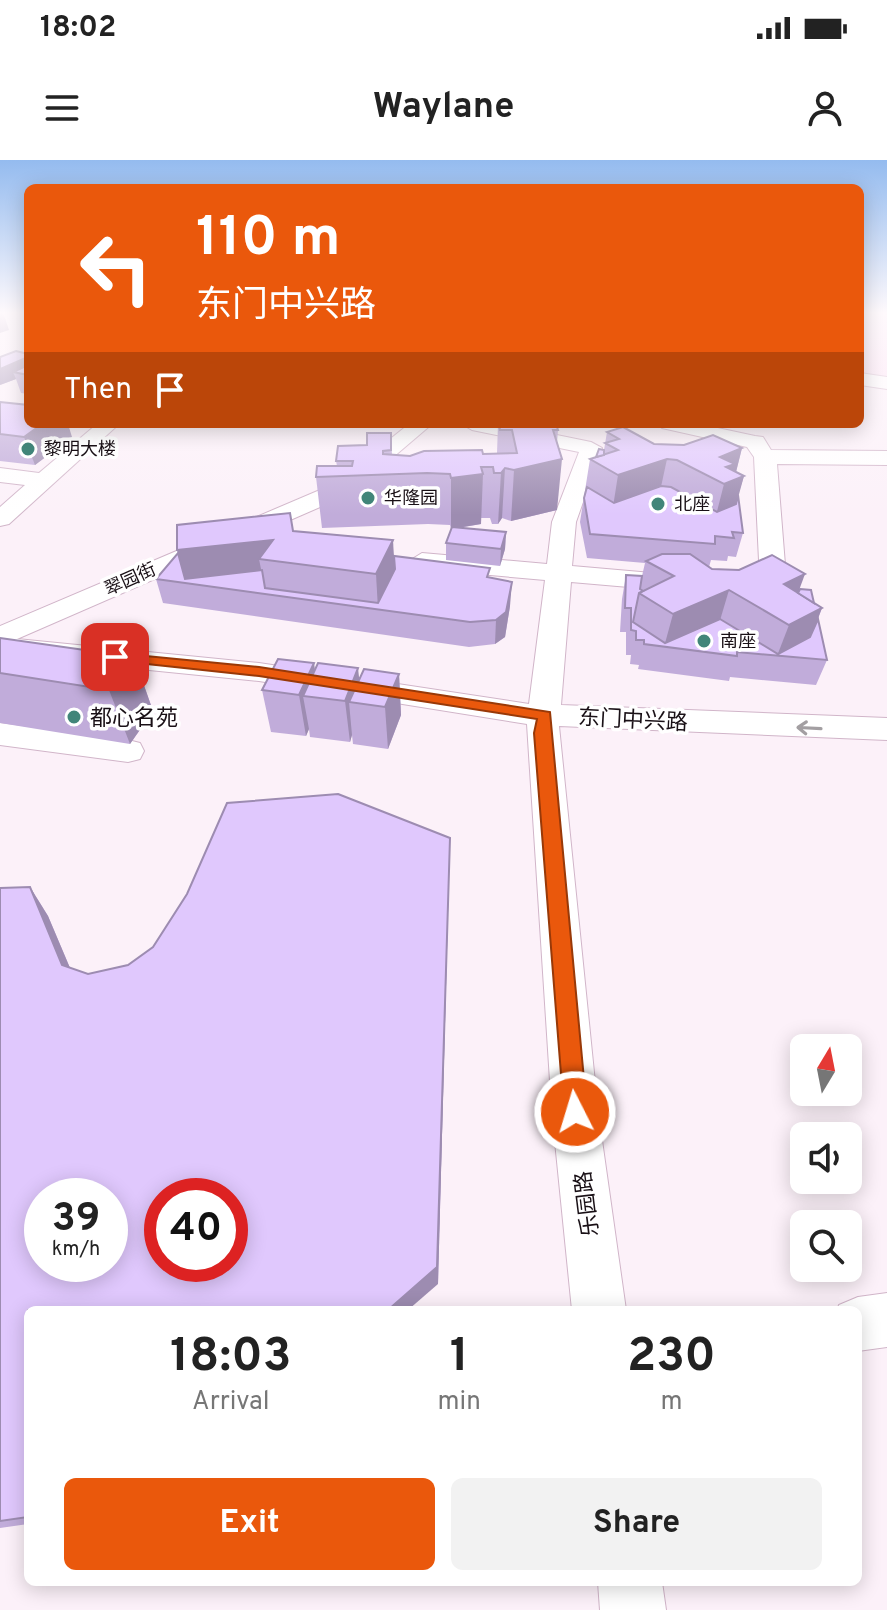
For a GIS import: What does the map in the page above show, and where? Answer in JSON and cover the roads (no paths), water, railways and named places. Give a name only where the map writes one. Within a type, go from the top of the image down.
[{"type":"street","points":[[864,380],[886,384]]},
{"type":"street","points":[[0,519],[104,428]]},
{"type":"street","name":"翠园街","points":[[0,636],[342,489],[417,428]]},
{"type":"street","name":"乐园路","points":[[492,428],[591,448],[564,522],[542,733],[573,1086],[599,1306]]},
{"type":"street","points":[[688,428],[755,442],[765,457],[774,590],[728,587]]},
{"type":"street","points":[[765,457],[887,458]]},
{"type":"street","points":[[0,475],[44,481]]},
{"type":"street","points":[[220,540],[282,546]]},
{"type":"street","points":[[405,559],[697,585]]},
{"type":"street","name":"东门中兴路","points":[[0,646],[259,672],[545,715],[887,729]]},
{"type":"street","points":[[0,734],[128,751]]},
{"type":"street","points":[[862,1323],[887,1320]]},
{"type":"street","points":[[630,1586],[633,1610]]},
{"type":"place","name":"黎明大楼","points":[[28,449]]},
{"type":"place","name":"华隆园","points":[[368,498]]},
{"type":"place","name":"北座","points":[[658,504]]},
{"type":"place","name":"南座","points":[[704,641]]},
{"type":"place","name":"都心名苑","points":[[74,717]]}]
